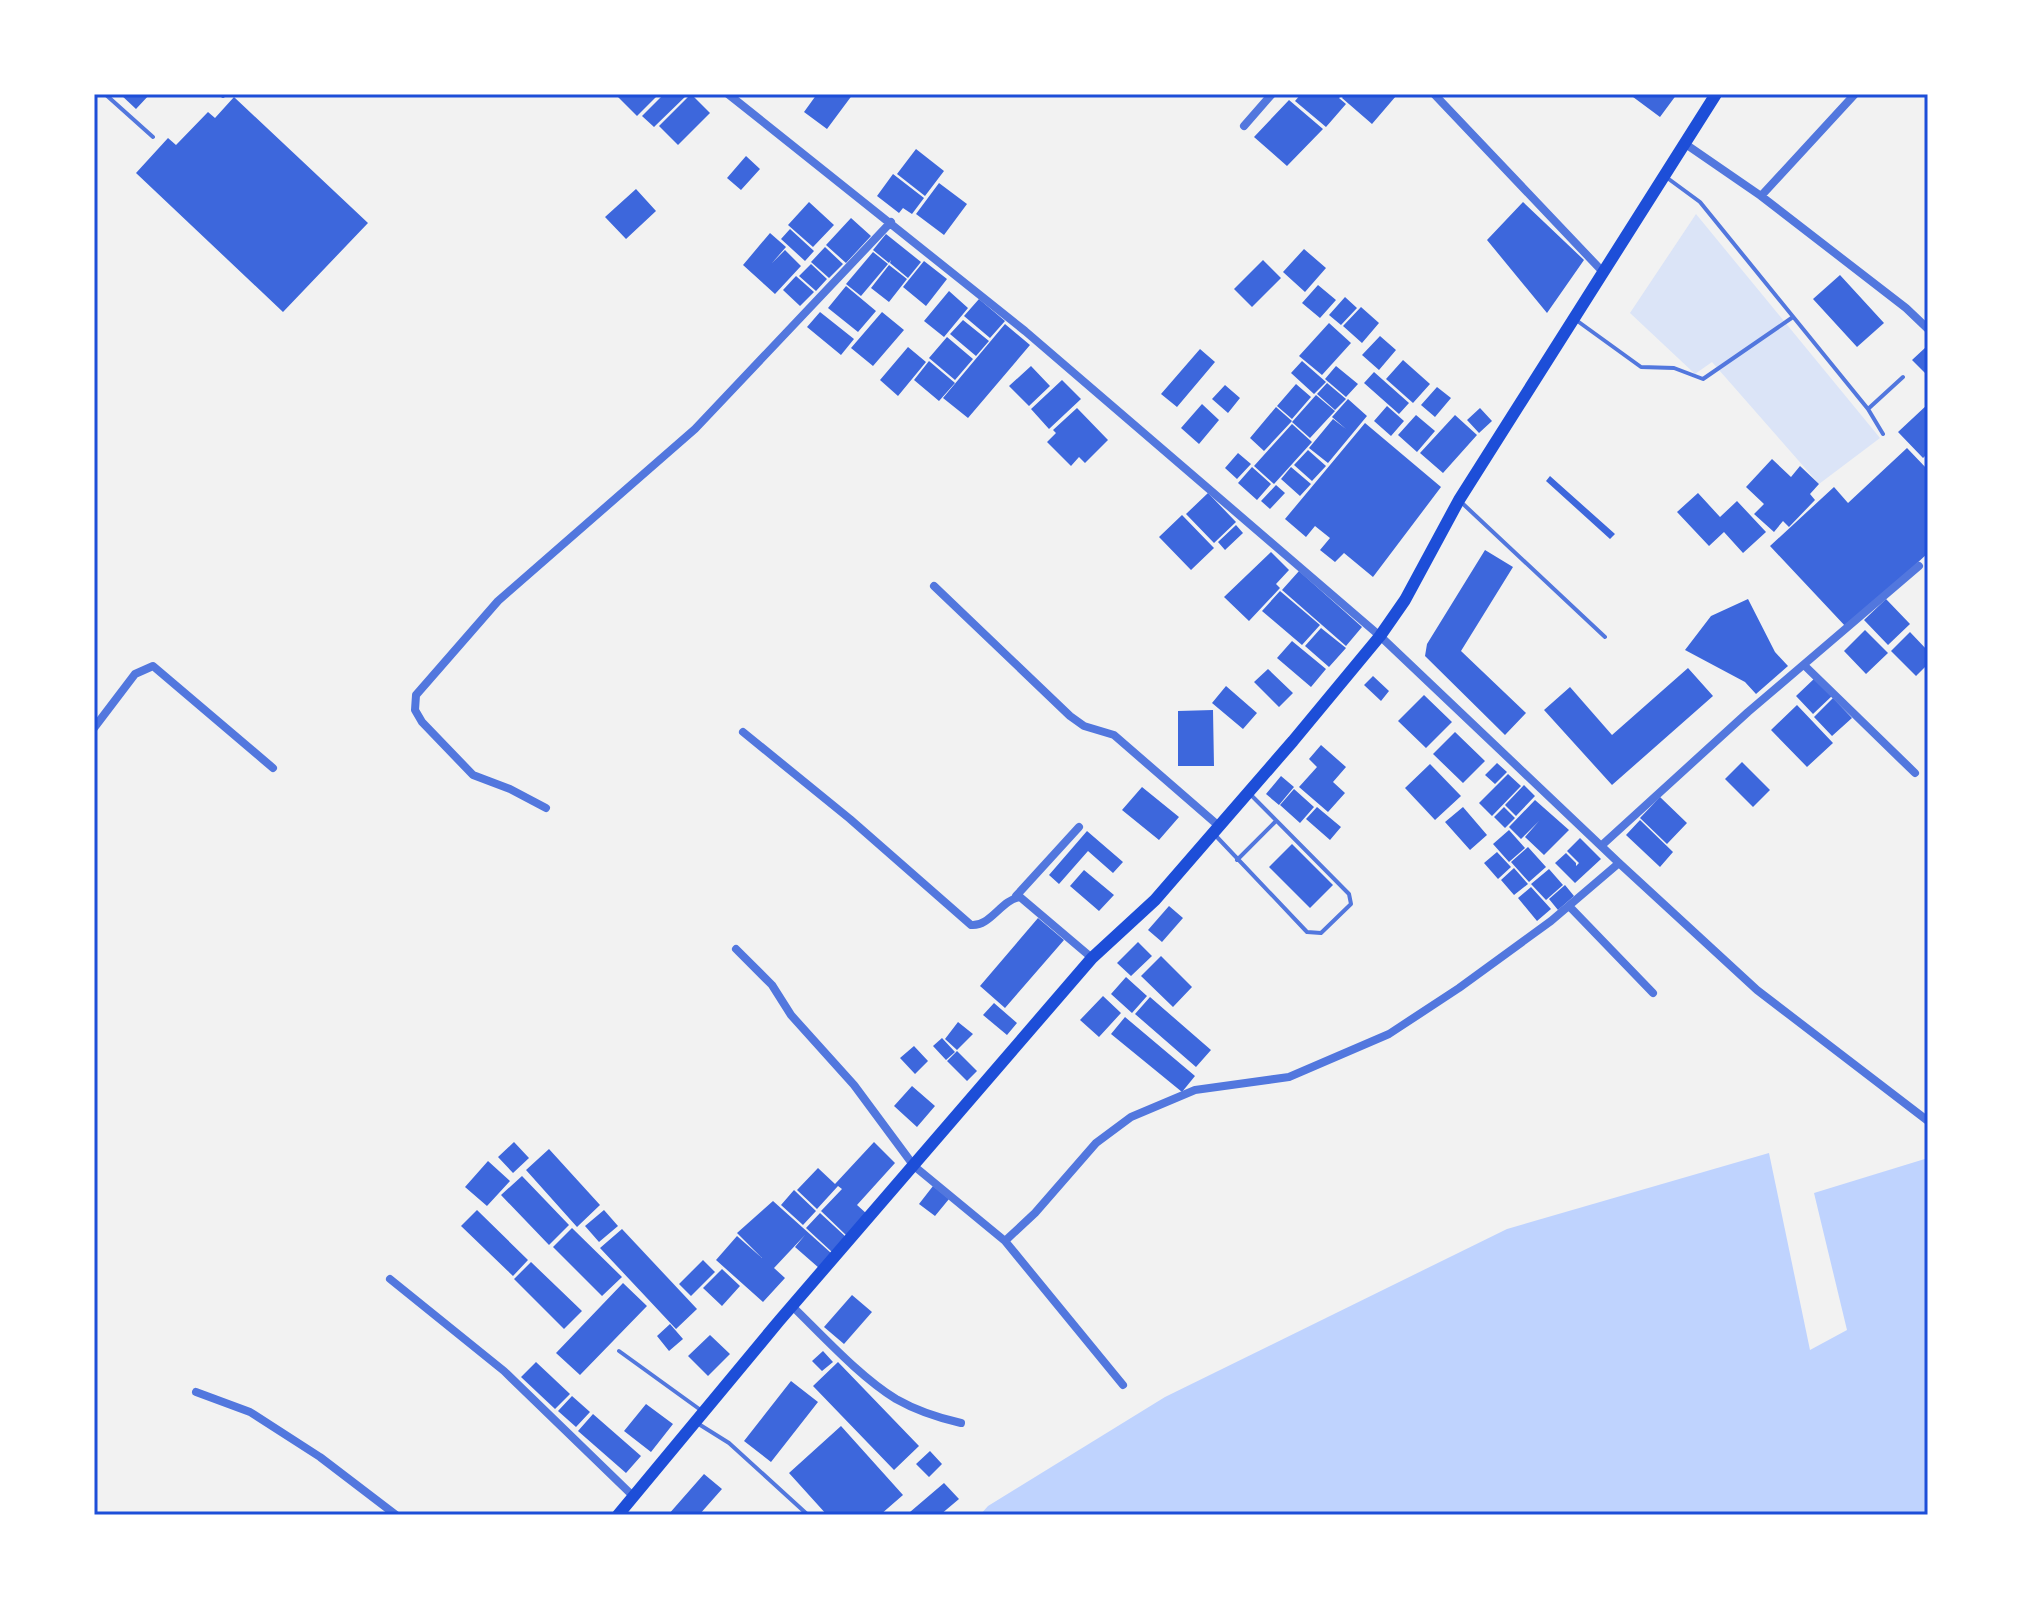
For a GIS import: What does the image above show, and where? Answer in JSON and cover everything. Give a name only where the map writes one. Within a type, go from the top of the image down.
[{"type":"main road","points":[[618,1515],[792,1306],[1092,958],[1155,900],[1380,636],[1405,600],[1459,500],[1716,94]]},
{"type":"street","points":[[728,94],[1025,331],[1380,636],[1757,990],[1928,1121]]},
{"type":"street","points":[[1244,126],[1272,94]]},
{"type":"street","points":[[1434,94],[1603,272]]},
{"type":"street","points":[[1761,196],[1855,94]]},
{"type":"street","points":[[1684,143],[1761,196],[1928,329]]},
{"type":"street","points":[[546,808],[510,789],[473,775],[422,722],[415,710],[416,695],[498,601],[695,429],[891,222]]},
{"type":"street","points":[[1919,319],[1928,311]]},
{"type":"street","points":[[1601,846],[1919,566]]},
{"type":"street","points":[[934,586],[1070,716],[1084,726],[1114,735],[1217,830]]},
{"type":"street","points":[[1804,665],[1915,773]]},
{"type":"street","points":[[94,728],[135,674],[153,666],[273,768]]},
{"type":"street","points":[[743,732],[850,819],[971,925],[982,924],[1016,896],[1079,827]]},
{"type":"street","points":[[1005,1241],[1035,1213],[1096,1143],[1131,1117],[1195,1090],[1289,1077],[1389,1034],[1459,988],[1569,906],[1619,863]]},
{"type":"street","points":[[1016,896],[1092,958]]},
{"type":"street","points":[[1569,906],[1653,993]]},
{"type":"street","points":[[736,949],[772,985],[791,1015],[854,1085],[914,1166],[1005,1241],[1123,1385]]},
{"type":"street","points":[[390,1279],[504,1371],[633,1496]]},
{"type":"street","points":[[792,1306],[846,1357],[896,1398],[932,1416],[961,1423]]},
{"type":"street","points":[[196,1392],[250,1412],[320,1457],[396,1515]]},
{"type":"lane","points":[[105,94],[153,137]]},
{"type":"lane","points":[[1664,176],[1700,202],[1868,409],[1883,434]]},
{"type":"lane","points":[[1574,319],[1641,367],[1674,368],[1703,379],[1793,317]]},
{"type":"lane","points":[[1868,409],[1903,377]]},
{"type":"lane","points":[[1459,500],[1605,637]]},
{"type":"lane","points":[[1217,830],[1237,860],[1307,932],[1321,933],[1351,904],[1352,899],[1249,793]]},
{"type":"lane","points":[[1237,860],[1276,821]]},
{"type":"lane","points":[[619,1351],[729,1443],[808,1515]]},
{"type":"shaded area","points":[[1696,214],[1880,438],[1819,484],[1712,362],[1695,374],[1630,313]]},
{"type":"water","points":[[1769,1153],[1810,1350],[1847,1330],[1814,1193],[1928,1158],[1928,1515],[980,1515],[988,1506],[1165,1397],[1507,1229]]},
{"type":"building","points":[[120,94],[150,94],[136,109]]},
{"type":"building","points":[[615,94],[659,94],[637,116]]},
{"type":"building","points":[[664,94],[688,94],[654,127],[642,116]]},
{"type":"building","points":[[691,94],[710,113],[678,145],[659,126]]},
{"type":"building","points":[[817,94],[853,94],[827,129],[804,112]]},
{"type":"building","points":[[1301,94],[1343,94],[1339,98],[1346,104],[1326,127],[1295,101]]},
{"type":"building","points":[[1345,94],[1396,96],[1372,124],[1342,98]]},
{"type":"building","points":[[1629,94],[1677,94],[1660,117]]},
{"type":"building","points":[[234,97],[368,223],[283,312],[136,173],[168,138],[176,145],[208,112],[215,118]]},
{"type":"building","points":[[1289,100],[1323,129],[1287,166],[1254,137]]},
{"type":"building","points":[[916,149],[944,171],[925,196],[897,174]]},
{"type":"building","points":[[746,156],[760,169],[741,190],[727,178]]},
{"type":"building","points":[[893,174],[924,198],[912,214],[903,208],[899,213],[877,196]]},
{"type":"building","points":[[939,183],[967,204],[944,235],[916,214]]},
{"type":"building","points":[[636,189],[656,211],[626,239],[605,217]]},
{"type":"building","points":[[809,202],[834,225],[813,247],[788,225]]},
{"type":"building","points":[[1523,202],[1584,260],[1547,313],[1487,240]]},
{"type":"building","points":[[851,218],[871,236],[846,263],[826,245]]},
{"type":"building","points":[[790,229],[814,251],[805,261],[781,239]]},
{"type":"building","points":[[770,233],[786,247],[772,263],[785,250],[801,266],[775,294],[743,265]]},
{"type":"building","points":[[886,234],[921,262],[908,278],[890,263],[891,260],[889,263],[873,250]]},
{"type":"building","points":[[825,247],[843,264],[829,278],[811,262]]},
{"type":"building","points":[[1304,249],[1326,268],[1305,292],[1283,272]]},
{"type":"building","points":[[873,252],[888,264],[861,296],[846,284]]},
{"type":"building","points":[[1263,260],[1281,278],[1252,307],[1234,289]]},
{"type":"building","points":[[924,261],[947,279],[926,306],[903,287]]},
{"type":"building","points":[[811,264],[827,279],[816,291],[799,276]]},
{"type":"building","points":[[889,265],[907,279],[889,302],[871,288]]},
{"type":"building","points":[[1840,275],[1884,323],[1857,347],[1813,299]]},
{"type":"building","points":[[796,276],[814,292],[800,306],[783,290]]},
{"type":"building","points":[[1318,285],[1336,300],[1320,318],[1302,303]]},
{"type":"building","points":[[846,286],[876,311],[858,332],[828,308]]},
{"type":"building","points":[[949,291],[968,308],[944,337],[924,321]]},
{"type":"building","points":[[1345,297],[1357,308],[1341,325],[1329,315]]},
{"type":"building","points":[[979,299],[1005,321],[990,338],[964,316]]},
{"type":"building","points":[[1361,307],[1379,323],[1362,343],[1343,326]]},
{"type":"building","points":[[820,312],[854,339],[841,355],[807,327]]},
{"type":"building","points":[[882,312],[904,330],[873,366],[851,348]]},
{"type":"building","points":[[963,320],[989,341],[976,356],[950,334]]},
{"type":"building","points":[[1329,323],[1351,343],[1322,375],[1299,356]]},
{"type":"building","points":[[1005,324],[1030,345],[968,418],[943,398]]},
{"type":"building","points":[[1380,336],[1396,350],[1379,370],[1362,355]]},
{"type":"building","points":[[947,337],[973,359],[955,380],[929,358]]},
{"type":"building","points":[[908,347],[926,362],[898,396],[880,380]]},
{"type":"building","points":[[1926,347],[1928,349],[1928,376],[1912,360]]},
{"type":"building","points":[[1200,349],[1215,362],[1177,407],[1161,394]]},
{"type":"building","points":[[1403,360],[1430,384],[1413,403],[1386,379]]},
{"type":"building","points":[[929,361],[955,383],[939,401],[914,380]]},
{"type":"building","points":[[1302,361],[1326,382],[1314,394],[1291,373]]},
{"type":"building","points":[[1031,366],[1050,386],[1029,406],[1009,386]]},
{"type":"building","points":[[1336,366],[1358,384],[1346,397],[1325,379]]},
{"type":"building","points":[[1374,372],[1409,403],[1399,414],[1364,383]]},
{"type":"building","points":[[1062,380],[1081,399],[1049,429],[1031,409]]},
{"type":"building","points":[[1327,383],[1346,399],[1335,410],[1317,394]]},
{"type":"building","points":[[1296,384],[1311,397],[1292,419],[1277,406]]},
{"type":"building","points":[[1225,385],[1240,398],[1228,413],[1212,399]]},
{"type":"building","points":[[1437,387],[1451,398],[1435,417],[1421,405]]},
{"type":"building","points":[[1316,395],[1335,411],[1310,438],[1292,422]]},
{"type":"building","points":[[1348,399],[1367,416],[1328,463],[1309,448],[1333,419],[1346,429],[1332,417]]},
{"type":"building","points":[[1202,404],[1219,420],[1199,444],[1181,428]]},
{"type":"building","points":[[1928,404],[1928,453],[1923,458],[1898,432]]},
{"type":"building","points":[[1387,406],[1404,421],[1391,436],[1374,421]]},
{"type":"building","points":[[1276,407],[1292,421],[1264,451],[1250,438]]},
{"type":"building","points":[[1077,408],[1108,440],[1085,463],[1079,457],[1071,466],[1047,442],[1056,433],[1053,430]]},
{"type":"building","points":[[1480,408],[1492,421],[1479,433],[1467,420]]},
{"type":"building","points":[[1416,415],[1435,431],[1417,452],[1398,435]]},
{"type":"building","points":[[1455,415],[1477,435],[1443,473],[1420,453]]},
{"type":"building","points":[[1365,423],[1441,487],[1373,577],[1344,553],[1335,562],[1320,550],[1330,538],[1315,526],[1306,537],[1285,519]]},
{"type":"building","points":[[1292,424],[1312,442],[1274,484],[1254,466]]},
{"type":"building","points":[[1907,448],[1928,470],[1928,553],[1847,628],[1770,546],[1834,487],[1848,503]]},
{"type":"building","points":[[1308,450],[1326,466],[1312,481],[1294,465]]},
{"type":"building","points":[[1238,453],[1251,464],[1237,479],[1225,468]]},
{"type":"building","points":[[1772,459],[1791,477],[1800,466],[1819,484],[1810,494],[1815,500],[1789,527],[1783,521],[1774,532],[1754,514],[1764,504],[1746,487]]},
{"type":"building","points":[[1252,467],[1271,484],[1257,500],[1238,483]]},
{"type":"building","points":[[1291,467],[1311,484],[1300,496],[1281,479]]},
{"type":"building","points":[[1550,476],[1615,534],[1610,539],[1546,481]]},
{"type":"building","points":[[1276,485],[1285,493],[1270,509],[1261,501]]},
{"type":"building","points":[[1208,493],[1236,522],[1214,543],[1186,514]]},
{"type":"building","points":[[1698,493],[1720,517],[1737,501],[1766,532],[1743,553],[1724,532],[1709,546],[1677,512]]},
{"type":"building","points":[[1182,515],[1214,548],[1191,570],[1159,537]]},
{"type":"building","points":[[1236,525],[1243,533],[1225,550],[1218,542]]},
{"type":"building","points":[[1485,550],[1513,567],[1461,651],[1526,713],[1505,735],[1425,656],[1427,644]]},
{"type":"building","points":[[1271,552],[1289,570],[1276,584],[1280,588],[1249,621],[1224,597]]},
{"type":"building","points":[[1299,571],[1362,627],[1346,646],[1282,590]]},
{"type":"building","points":[[1280,591],[1320,625],[1302,645],[1262,611]]},
{"type":"building","points":[[1748,599],[1775,652],[1788,666],[1756,694],[1745,682],[1685,650],[1711,616]]},
{"type":"building","points":[[1886,599],[1910,624],[1888,645],[1864,620]]},
{"type":"building","points":[[1321,628],[1346,648],[1329,667],[1305,646]]},
{"type":"building","points":[[1865,630],[1888,653],[1866,674],[1844,651]]},
{"type":"building","points":[[1910,632],[1928,651],[1928,664],[1916,676],[1891,651]]},
{"type":"building","points":[[1292,641],[1326,669],[1311,687],[1277,658]]},
{"type":"building","points":[[1688,668],[1713,696],[1612,785],[1544,710],[1570,687],[1612,735]]},
{"type":"building","points":[[1268,669],[1293,693],[1279,707],[1254,682]]},
{"type":"building","points":[[1373,676],[1389,691],[1381,701],[1364,685]]},
{"type":"building","points":[[1816,677],[1833,695],[1813,714],[1796,696]]},
{"type":"building","points":[[1226,686],[1257,713],[1243,729],[1212,703]]},
{"type":"building","points":[[1424,695],[1452,722],[1426,748],[1398,721]]},
{"type":"building","points":[[1833,698],[1852,718],[1832,736],[1814,717]]},
{"type":"building","points":[[1797,705],[1833,743],[1807,767],[1771,730]]},
{"type":"building","points":[[1213,710],[1214,766],[1178,766],[1178,711]]},
{"type":"building","points":[[1455,732],[1485,761],[1463,783],[1433,754]]},
{"type":"building","points":[[1321,745],[1346,767],[1333,782],[1345,793],[1328,812],[1299,787],[1317,767],[1309,759]]},
{"type":"building","points":[[1742,762],[1770,790],[1753,807],[1725,779]]},
{"type":"building","points":[[1497,763],[1507,772],[1495,784],[1485,775]]},
{"type":"building","points":[[1430,764],[1461,796],[1435,820],[1405,788]]},
{"type":"building","points":[[1508,774],[1521,786],[1492,816],[1479,803]]},
{"type":"building","points":[[1281,776],[1294,787],[1279,805],[1266,794]]},
{"type":"building","points":[[1524,785],[1535,796],[1516,816],[1505,805]]},
{"type":"building","points":[[1142,787],[1179,817],[1159,840],[1122,810]]},
{"type":"building","points":[[1294,789],[1314,807],[1300,823],[1280,805]]},
{"type":"building","points":[[1660,797],[1687,823],[1667,844],[1640,818]]},
{"type":"building","points":[[1535,800],[1569,830],[1544,855],[1525,837],[1539,821],[1521,839],[1509,827]]},
{"type":"building","points":[[1317,807],[1341,827],[1330,840],[1306,819]]},
{"type":"building","points":[[1463,807],[1487,835],[1470,850],[1445,822]]},
{"type":"building","points":[[1504,807],[1515,818],[1505,828],[1494,817]]},
{"type":"building","points":[[1640,820],[1673,852],[1660,867],[1626,835]]},
{"type":"building","points":[[1509,830],[1525,848],[1509,862],[1493,844]]},
{"type":"building","points":[[1087,831],[1123,862],[1113,873],[1088,851],[1059,884],[1049,875]]},
{"type":"building","points":[[1580,838],[1601,859],[1575,883],[1555,863],[1566,853],[1576,866],[1579,863],[1567,851]]},
{"type":"building","points":[[1292,844],[1333,885],[1310,908],[1269,867]]},
{"type":"building","points":[[1528,847],[1546,867],[1529,882],[1511,862]]},
{"type":"building","points":[[1497,852],[1511,867],[1498,879],[1484,863]]},
{"type":"building","points":[[1514,868],[1528,884],[1514,895],[1501,880]]},
{"type":"building","points":[[1549,869],[1563,885],[1546,900],[1531,884]]},
{"type":"building","points":[[1084,870],[1114,895],[1099,911],[1070,886]]},
{"type":"building","points":[[1565,885],[1574,896],[1558,910],[1549,899]]},
{"type":"building","points":[[1531,887],[1551,909],[1537,921],[1518,898]]},
{"type":"building","points":[[1169,906],[1183,918],[1162,942],[1148,930]]},
{"type":"building","points":[[1038,918],[1064,940],[1005,1008],[980,986]]},
{"type":"building","points":[[1138,942],[1152,956],[1131,976],[1117,963]]},
{"type":"building","points":[[1161,956],[1192,987],[1173,1007],[1141,976]]},
{"type":"building","points":[[1126,977],[1147,996],[1132,1013],[1111,994]]},
{"type":"building","points":[[1103,996],[1121,1013],[1099,1037],[1080,1020]]},
{"type":"building","points":[[1150,997],[1211,1050],[1196,1067],[1135,1014]]},
{"type":"building","points":[[994,1003],[1017,1023],[1007,1035],[983,1015]]},
{"type":"building","points":[[1125,1017],[1195,1076],[1182,1092],[1111,1034]]},
{"type":"building","points":[[958,1022],[973,1034],[957,1050],[945,1039]]},
{"type":"building","points":[[942,1038],[955,1052],[946,1060],[933,1046]]},
{"type":"building","points":[[914,1046],[928,1061],[915,1074],[900,1058]]},
{"type":"building","points":[[957,1051],[977,1071],[967,1081],[947,1061]]},
{"type":"building","points":[[912,1086],[935,1106],[917,1127],[894,1106]]},
{"type":"building","points":[[514,1142],[529,1158],[513,1173],[498,1157]]},
{"type":"building","points":[[874,1142],[895,1163],[857,1205],[867,1214],[847,1236],[821,1211],[842,1189],[838,1186],[817,1209],[797,1190],[818,1168],[835,1184]]},
{"type":"building","points":[[549,1149],[600,1205],[577,1227],[526,1170]]},
{"type":"building","points":[[488,1161],[510,1181],[487,1206],[465,1187]]},
{"type":"building","points":[[522,1176],[569,1225],[549,1245],[501,1195]]},
{"type":"building","points":[[933,1186],[949,1199],[935,1216],[919,1204]]},
{"type":"building","points":[[794,1190],[816,1211],[803,1225],[781,1205]]},
{"type":"building","points":[[773,1201],[831,1253],[819,1268],[795,1247],[805,1235],[774,1268],[785,1278],[763,1302],[716,1260],[737,1236],[762,1258],[737,1233]]},
{"type":"building","points":[[477,1210],[528,1260],[513,1276],[461,1226]]},
{"type":"building","points":[[604,1210],[618,1226],[599,1242],[585,1226]]},
{"type":"building","points":[[820,1213],[846,1237],[832,1252],[806,1228]]},
{"type":"building","points":[[572,1228],[622,1277],[602,1296],[553,1247]]},
{"type":"building","points":[[622,1229],[697,1309],[676,1329],[600,1248]]},
{"type":"building","points":[[703,1260],[715,1272],[691,1296],[679,1284]]},
{"type":"building","points":[[531,1262],[582,1311],[564,1329],[514,1279]]},
{"type":"building","points":[[722,1269],[740,1286],[722,1306],[703,1288]]},
{"type":"building","points":[[623,1283],[647,1306],[580,1375],[556,1353]]},
{"type":"building","points":[[852,1295],[872,1312],[844,1344],[824,1327]]},
{"type":"building","points":[[670,1324],[683,1339],[669,1351],[657,1336]]},
{"type":"building","points":[[710,1335],[730,1354],[708,1376],[688,1356]]},
{"type":"building","points":[[823,1351],[833,1362],[822,1371],[812,1361]]},
{"type":"building","points":[[536,1362],[570,1394],[555,1409],[521,1377]]},
{"type":"building","points":[[838,1362],[919,1446],[894,1470],[813,1386]]},
{"type":"building","points":[[791,1381],[818,1402],[771,1462],[744,1441]]},
{"type":"building","points":[[572,1396],[590,1412],[576,1427],[558,1411]]},
{"type":"building","points":[[646,1404],[673,1424],[651,1452],[624,1431]]},
{"type":"building","points":[[593,1414],[641,1456],[626,1473],[578,1431]]},
{"type":"building","points":[[841,1426],[903,1495],[880,1515],[827,1515],[789,1473]]},
{"type":"building","points":[[930,1451],[942,1464],[929,1477],[916,1464]]},
{"type":"building","points":[[704,1474],[722,1489],[699,1515],[668,1515]]},
{"type":"building","points":[[944,1483],[959,1499],[940,1515],[912,1515],[910,1512]]}]
